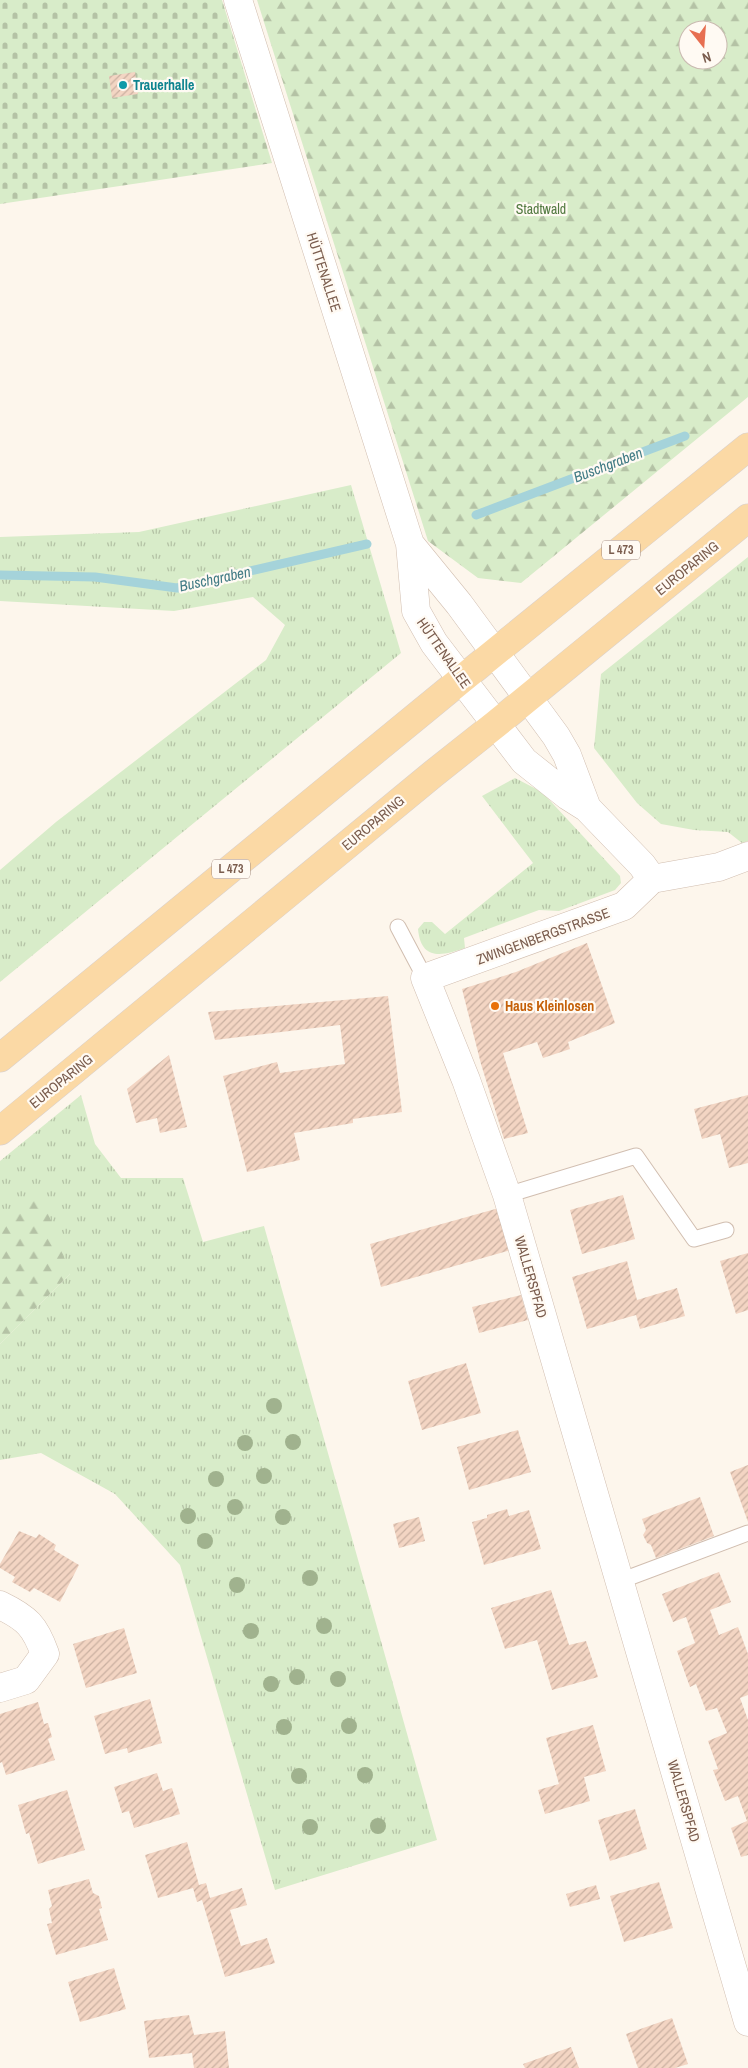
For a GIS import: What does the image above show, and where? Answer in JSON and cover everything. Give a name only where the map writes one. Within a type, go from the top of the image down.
[{"type":"main road","name":"L 473","points":[[0,1058],[495,652],[748,448]]},
{"type":"main road","name":"EUROPARING","points":[[0,1131],[433,774],[748,518]]},
{"type":"street","name":"HÜTTENALLEE","points":[[238,0],[410,544],[416,612],[434,643],[496,724]]},
{"type":"street","name":"HÜTTENALLEE","points":[[410,544],[495,652]]},
{"type":"street","points":[[495,652],[567,755],[587,808]]},
{"type":"street","points":[[496,724],[524,761],[568,796],[587,808],[633,855],[652,879],[719,868],[748,856]]},
{"type":"street","name":"ZWINGENBERGSTRASSE","points":[[425,978],[624,906],[652,879]]},
{"type":"street","name":"WALLERSPFAD","points":[[425,978],[466,1080],[507,1195],[748,2022]]},
{"type":"street","points":[[0,1605],[26,1620],[38,1634],[45,1654],[26,1680],[0,1688]]},
{"type":"lane","points":[[398,927],[425,978]]},
{"type":"lane","points":[[507,1195],[636,1156],[694,1239],[726,1230]]},
{"type":"lane","points":[[620,1581],[748,1533]]},
{"type":"green space","points":[[0,0],[222,0],[272,163],[0,204]]},
{"type":"green space","name":"Stadtwald","points":[[257,0],[748,0],[748,397],[521,583],[478,578],[428,541]]},
{"type":"green space","points":[[351,485],[401,653],[0,982],[0,870],[56,822],[266,660],[285,625],[253,597],[174,611],[0,601],[0,537],[139,532]]},
{"type":"green space","points":[[748,557],[748,841],[742,843],[728,832],[694,830],[661,824],[637,803],[594,748],[601,674]]},
{"type":"green space","points":[[515,778],[542,792],[620,876],[621,883],[615,890],[559,911],[539,910],[464,938],[465,948],[441,954],[428,951],[423,947],[418,929],[424,922],[432,922],[445,934],[533,863],[482,796]]},
{"type":"green space","points":[[81,1095],[95,1144],[121,1178],[183,1178],[203,1242],[264,1226],[437,1840],[275,1890],[180,1565],[115,1494],[41,1453],[0,1460],[0,1344],[70,1274],[0,1227],[0,1161]]},
{"type":"green space","points":[[41,1192],[70,1274],[0,1344],[0,1227]]},
{"type":"building","name":"Trauerhalle","points":[[135,72],[138,94],[112,98],[109,76]]},
{"type":"building","points":[[587,943],[615,1023],[568,1042],[570,1049],[543,1058],[537,1042],[503,1053],[528,1133],[504,1139],[481,1064],[462,989],[516,972]]},
{"type":"building","points":[[388,996],[402,1112],[353,1119],[353,1123],[294,1133],[300,1160],[247,1172],[223,1076],[277,1062],[280,1073],[345,1064],[340,1025],[215,1040],[208,1012]]},
{"type":"building","points":[[169,1055],[187,1127],[160,1133],[157,1118],[136,1123],[127,1089]]},
{"type":"building","points":[[748,1095],[748,1163],[729,1168],[720,1134],[702,1139],[694,1109]]},
{"type":"building","points":[[623,1195],[635,1239],[582,1254],[570,1210]]},
{"type":"building","points":[[499,1208],[511,1250],[381,1287],[370,1244]]},
{"type":"building","points":[[748,1253],[748,1310],[736,1314],[720,1261]]},
{"type":"building","points":[[627,1261],[637,1300],[677,1288],[685,1316],[640,1329],[636,1315],[587,1329],[572,1277]]},
{"type":"building","points":[[521,1295],[528,1320],[479,1333],[472,1307]]},
{"type":"building","points":[[466,1363],[481,1413],[422,1430],[408,1381]]},
{"type":"building","points":[[518,1430],[531,1472],[469,1490],[457,1447]]},
{"type":"building","points":[[748,1465],[748,1522],[730,1472]]},
{"type":"building","points":[[700,1497],[714,1536],[656,1558],[651,1545],[647,1543],[643,1535],[646,1530],[642,1519]]},
{"type":"building","points":[[507,1509],[509,1516],[529,1510],[541,1549],[484,1565],[472,1522]]},
{"type":"building","points":[[419,1517],[425,1541],[399,1548],[393,1524]]},
{"type":"building","points":[[19,1531],[36,1538],[39,1534],[56,1545],[54,1550],[79,1565],[60,1602],[34,1588],[30,1592],[12,1582],[15,1577],[0,1568],[0,1564]]},
{"type":"building","points":[[719,1572],[731,1602],[710,1610],[719,1635],[738,1627],[748,1654],[748,1695],[740,1698],[748,1720],[748,1855],[741,1857],[731,1828],[747,1821],[738,1796],[725,1801],[713,1770],[718,1769],[708,1741],[727,1733],[717,1708],[706,1711],[696,1684],[690,1687],[677,1651],[695,1643],[686,1617],[673,1622],[662,1594]]},
{"type":"building","points":[[551,1590],[569,1645],[586,1641],[598,1677],[552,1690],[537,1640],[505,1649],[491,1608]]},
{"type":"building","points":[[124,1628],[137,1673],[86,1688],[73,1644]]},
{"type":"building","points":[[150,1699],[162,1743],[128,1753],[127,1748],[105,1754],[94,1716]]},
{"type":"building","points":[[38,1702],[44,1724],[48,1723],[52,1737],[48,1739],[55,1760],[6,1775],[2,1762],[0,1763],[0,1714]]},
{"type":"building","points":[[593,1725],[606,1771],[584,1777],[590,1801],[545,1814],[538,1790],[559,1784],[546,1738]]},
{"type":"building","points":[[157,1773],[163,1791],[172,1788],[180,1814],[134,1828],[129,1811],[122,1813],[114,1787]]},
{"type":"building","points":[[67,1790],[85,1850],[38,1864],[29,1833],[26,1834],[18,1805]]},
{"type":"building","points":[[635,1809],[647,1849],[610,1861],[598,1820]]},
{"type":"building","points":[[187,1842],[199,1885],[206,1883],[210,1898],[242,1888],[247,1905],[230,1910],[241,1946],[267,1938],[275,1963],[225,1977],[202,1900],[197,1902],[193,1888],[158,1898],[145,1855]]},
{"type":"building","points":[[89,1879],[93,1893],[99,1896],[102,1908],[99,1909],[108,1940],[56,1955],[47,1924],[52,1923],[49,1909],[52,1906],[48,1890]]},
{"type":"building","points":[[659,1882],[673,1928],[624,1942],[610,1896]]},
{"type":"building","points":[[596,1885],[600,1899],[570,1907],[566,1894]]},
{"type":"building","points":[[114,1968],[126,2009],[80,2022],[68,1982]]},
{"type":"building","points":[[189,2015],[194,2035],[225,2031],[229,2068],[194,2068],[192,2053],[149,2058],[144,2021]]},
{"type":"building","points":[[672,2018],[688,2064],[675,2068],[638,2068],[626,2034]]},
{"type":"building","points":[[571,2047],[579,2068],[525,2068],[523,2064]]},
{"type":"waterway","name":"Buschgraben","points":[[476,515],[685,436]]},
{"type":"waterway","name":"Buschgraben","points":[[0,575],[95,577],[177,588],[367,544]]},
{"type":"place","name":"Trauerhalle","points":[[123,85]]},
{"type":"place","name":"Haus Kleinlosen","points":[[495,1006]]}]
